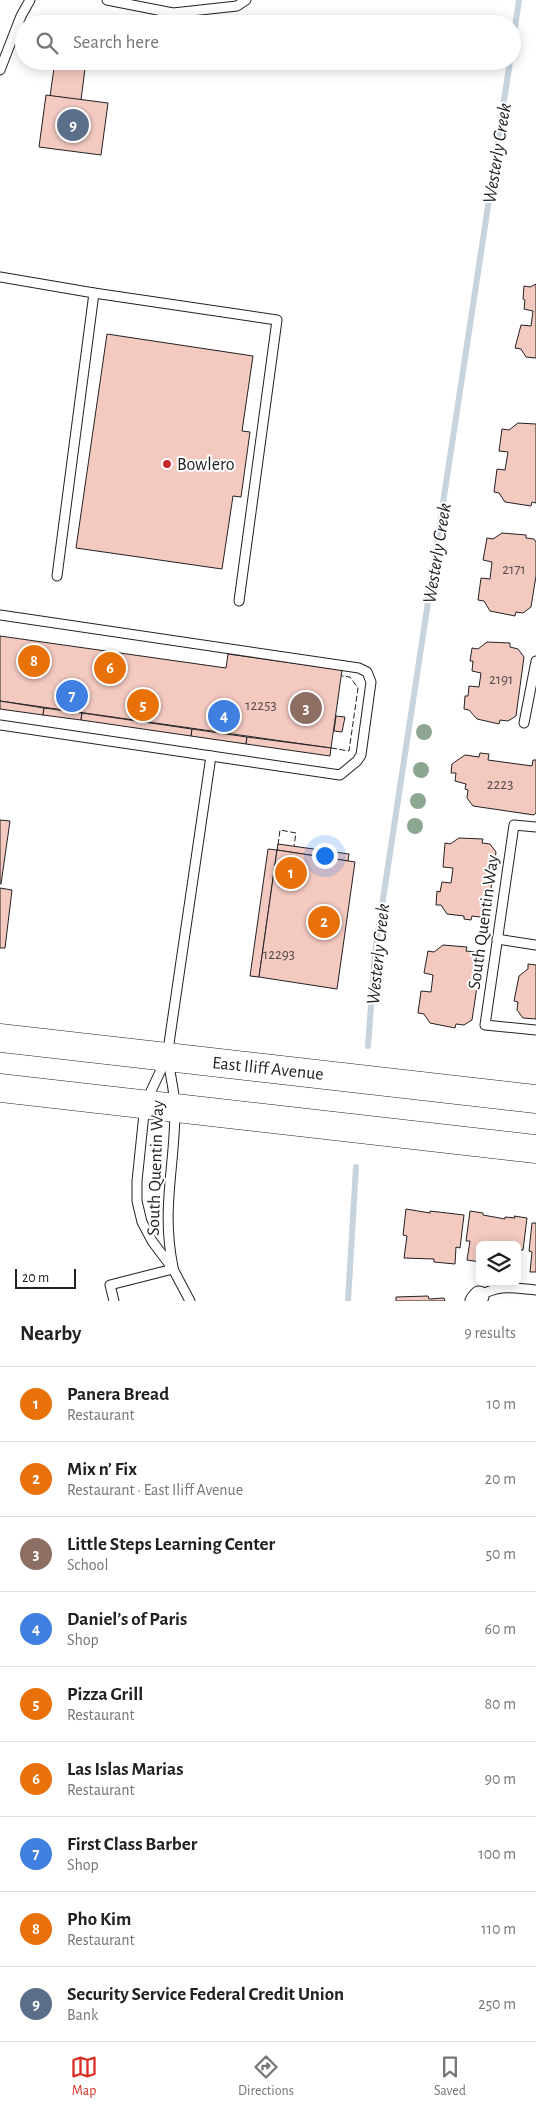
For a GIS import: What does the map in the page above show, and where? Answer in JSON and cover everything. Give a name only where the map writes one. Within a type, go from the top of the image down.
[{"type":"main road","name":"East Iliff Avenue","points":[[0,1038],[536,1099]]},
{"type":"main road","points":[[0,1088],[536,1149]]},
{"type":"lane","points":[[22,15],[30,0]]},
{"type":"lane","points":[[106,0],[172,13],[237,6],[246,0]]},
{"type":"lane","points":[[202,10],[203,0]]},
{"type":"lane","points":[[0,70],[15,31]]},
{"type":"lane","points":[[0,277],[277,320],[239,601]]},
{"type":"lane","points":[[57,576],[94,293]]},
{"type":"lane","points":[[0,615],[359,668],[367,672],[370,678],[361,755],[357,761],[340,775],[0,725]]},
{"type":"lane","points":[[524,723],[536,661]]},
{"type":"lane","points":[[167,1057],[211,756]]},
{"type":"lane","name":"South Quentin Way","points":[[536,827],[514,825],[485,1025],[536,1030]]},
{"type":"lane","points":[[497,939],[536,945]]},
{"type":"lane","name":"South Quentin Way","points":[[167,1057],[145,1104],[137,1181],[138,1201],[142,1222],[152,1241],[173,1269],[190,1301]]},
{"type":"lane","name":"South Quentin Way","points":[[167,1057],[175,1108],[167,1216],[168,1242],[173,1269]]},
{"type":"lane","points":[[114,1301],[110,1285],[173,1269]]},
{"type":"lane","points":[[477,1299],[491,1289],[506,1287],[536,1290]]},
{"type":"building","points":[[54,70],[85,70],[81,100],[50,96]]},
{"type":"building","points":[[46,95],[108,103],[101,155],[39,147]]},
{"type":"building","points":[[536,284],[536,358],[526,357],[521,349],[515,348],[521,325],[531,326],[533,311],[524,309],[524,286],[530,287]]},
{"type":"building","name":"Bowlero","points":[[107,334],[253,356],[242,431],[250,432],[241,497],[233,496],[222,569],[76,548]]},
{"type":"building","points":[[518,423],[536,424],[536,503],[532,502],[531,506],[505,502],[499,493],[494,492],[497,469],[505,470],[508,452],[499,451],[502,429],[509,430]]},
{"type":"building","points":[[502,533],[526,535],[526,538],[534,539],[536,542],[536,576],[531,607],[523,613],[516,612],[515,616],[490,611],[484,601],[478,600],[481,578],[490,579],[492,562],[483,560],[487,538],[493,539]]},
{"type":"building","points":[[0,636],[226,668],[228,654],[342,670],[331,748],[0,701]]},
{"type":"building","points":[[487,642],[510,643],[510,647],[518,649],[524,657],[516,716],[508,721],[500,720],[499,724],[477,719],[469,710],[464,709],[465,696],[468,696],[469,686],[479,687],[481,673],[472,671],[473,661],[470,661],[472,648],[478,649]]},
{"type":"building","points":[[0,701],[44,708],[43,715],[0,709]]},
{"type":"building","points":[[44,708],[82,713],[81,720],[43,715]]},
{"type":"building","points":[[82,713],[192,729],[191,736],[81,720]]},
{"type":"building","points":[[336,716],[345,717],[342,732],[334,731]]},
{"type":"building","points":[[192,729],[247,737],[246,744],[191,736]]},
{"type":"building","points":[[247,737],[331,748],[330,756],[246,744]]},
{"type":"building","points":[[480,753],[489,754],[488,760],[532,766],[533,760],[536,760],[536,813],[534,815],[473,806],[467,798],[468,790],[465,789],[466,784],[455,781],[456,773],[451,773],[452,764],[465,755],[479,757]]},
{"type":"building","points":[[0,820],[10,821],[1,884],[0,884]]},
{"type":"building","points":[[459,838],[483,839],[482,843],[490,844],[496,852],[488,912],[480,917],[472,916],[471,920],[464,919],[464,916],[447,914],[441,905],[436,905],[437,891],[440,892],[442,882],[451,883],[453,868],[443,867],[445,843],[450,844]]},
{"type":"building","points":[[278,844],[349,854],[348,861],[277,850]]},
{"type":"building","points":[[268,849],[277,850],[259,977],[250,976]]},
{"type":"building","points":[[277,850],[355,862],[337,989],[259,977]]},
{"type":"building","points":[[0,888],[12,890],[5,948],[0,948]]},
{"type":"building","points":[[443,945],[467,947],[466,951],[475,952],[481,960],[472,1020],[464,1025],[456,1024],[455,1028],[430,1023],[424,1014],[418,1013],[421,991],[431,992],[433,975],[424,973],[428,951],[434,952]]},
{"type":"building","points":[[528,964],[536,965],[536,1019],[523,1018],[517,1010],[518,1002],[514,1001],[519,976],[528,969]]},
{"type":"building","points":[[406,1209],[430,1213],[430,1211],[464,1215],[460,1248],[456,1247],[455,1264],[434,1262],[434,1259],[404,1258],[407,1236],[403,1235]]},
{"type":"building","points":[[470,1211],[505,1219],[505,1217],[515,1218],[514,1216],[527,1218],[523,1250],[521,1250],[521,1241],[476,1241],[476,1261],[467,1260],[470,1241],[466,1241]]},
{"type":"building","points":[[532,1223],[536,1223],[536,1272],[530,1272],[532,1252],[529,1251]]},
{"type":"building","points":[[428,1296],[429,1299],[444,1298],[445,1301],[396,1301],[396,1297]]},
{"type":"waterway","name":"Westerly Creek","points":[[517,15],[519,0]]},
{"type":"waterway","name":"Westerly Creek","points":[[368,1046],[375,952],[509,70]]},
{"type":"waterway","name":"Westerly Creek","points":[[348,1301],[356,1167]]},
{"type":"fence","points":[[331,748],[349,751],[358,688],[350,677],[342,676]]},
{"type":"fence","points":[[278,845],[280,830],[296,833],[294,846]]},
{"type":"place","name":"Security Service Federal Credit Union","points":[[73,125]]},
{"type":"place","name":"Bowlero","points":[[167,464]]},
{"type":"place","name":"Pho Kim","points":[[34,661]]},
{"type":"place","name":"Las Islas Marias","points":[[110,668]]},
{"type":"place","name":"First Class Barber","points":[[72,696]]},
{"type":"place","name":"Pizza Grill","points":[[143,705]]},
{"type":"place","name":"Little Steps Learning Center","points":[[306,708]]},
{"type":"place","name":"Daniel’s of Paris","points":[[224,716]]},
{"type":"place","name":"Panera Bread","points":[[291,873]]},
{"type":"place","name":"Mix n’ Fix","points":[[324,922]]}]
